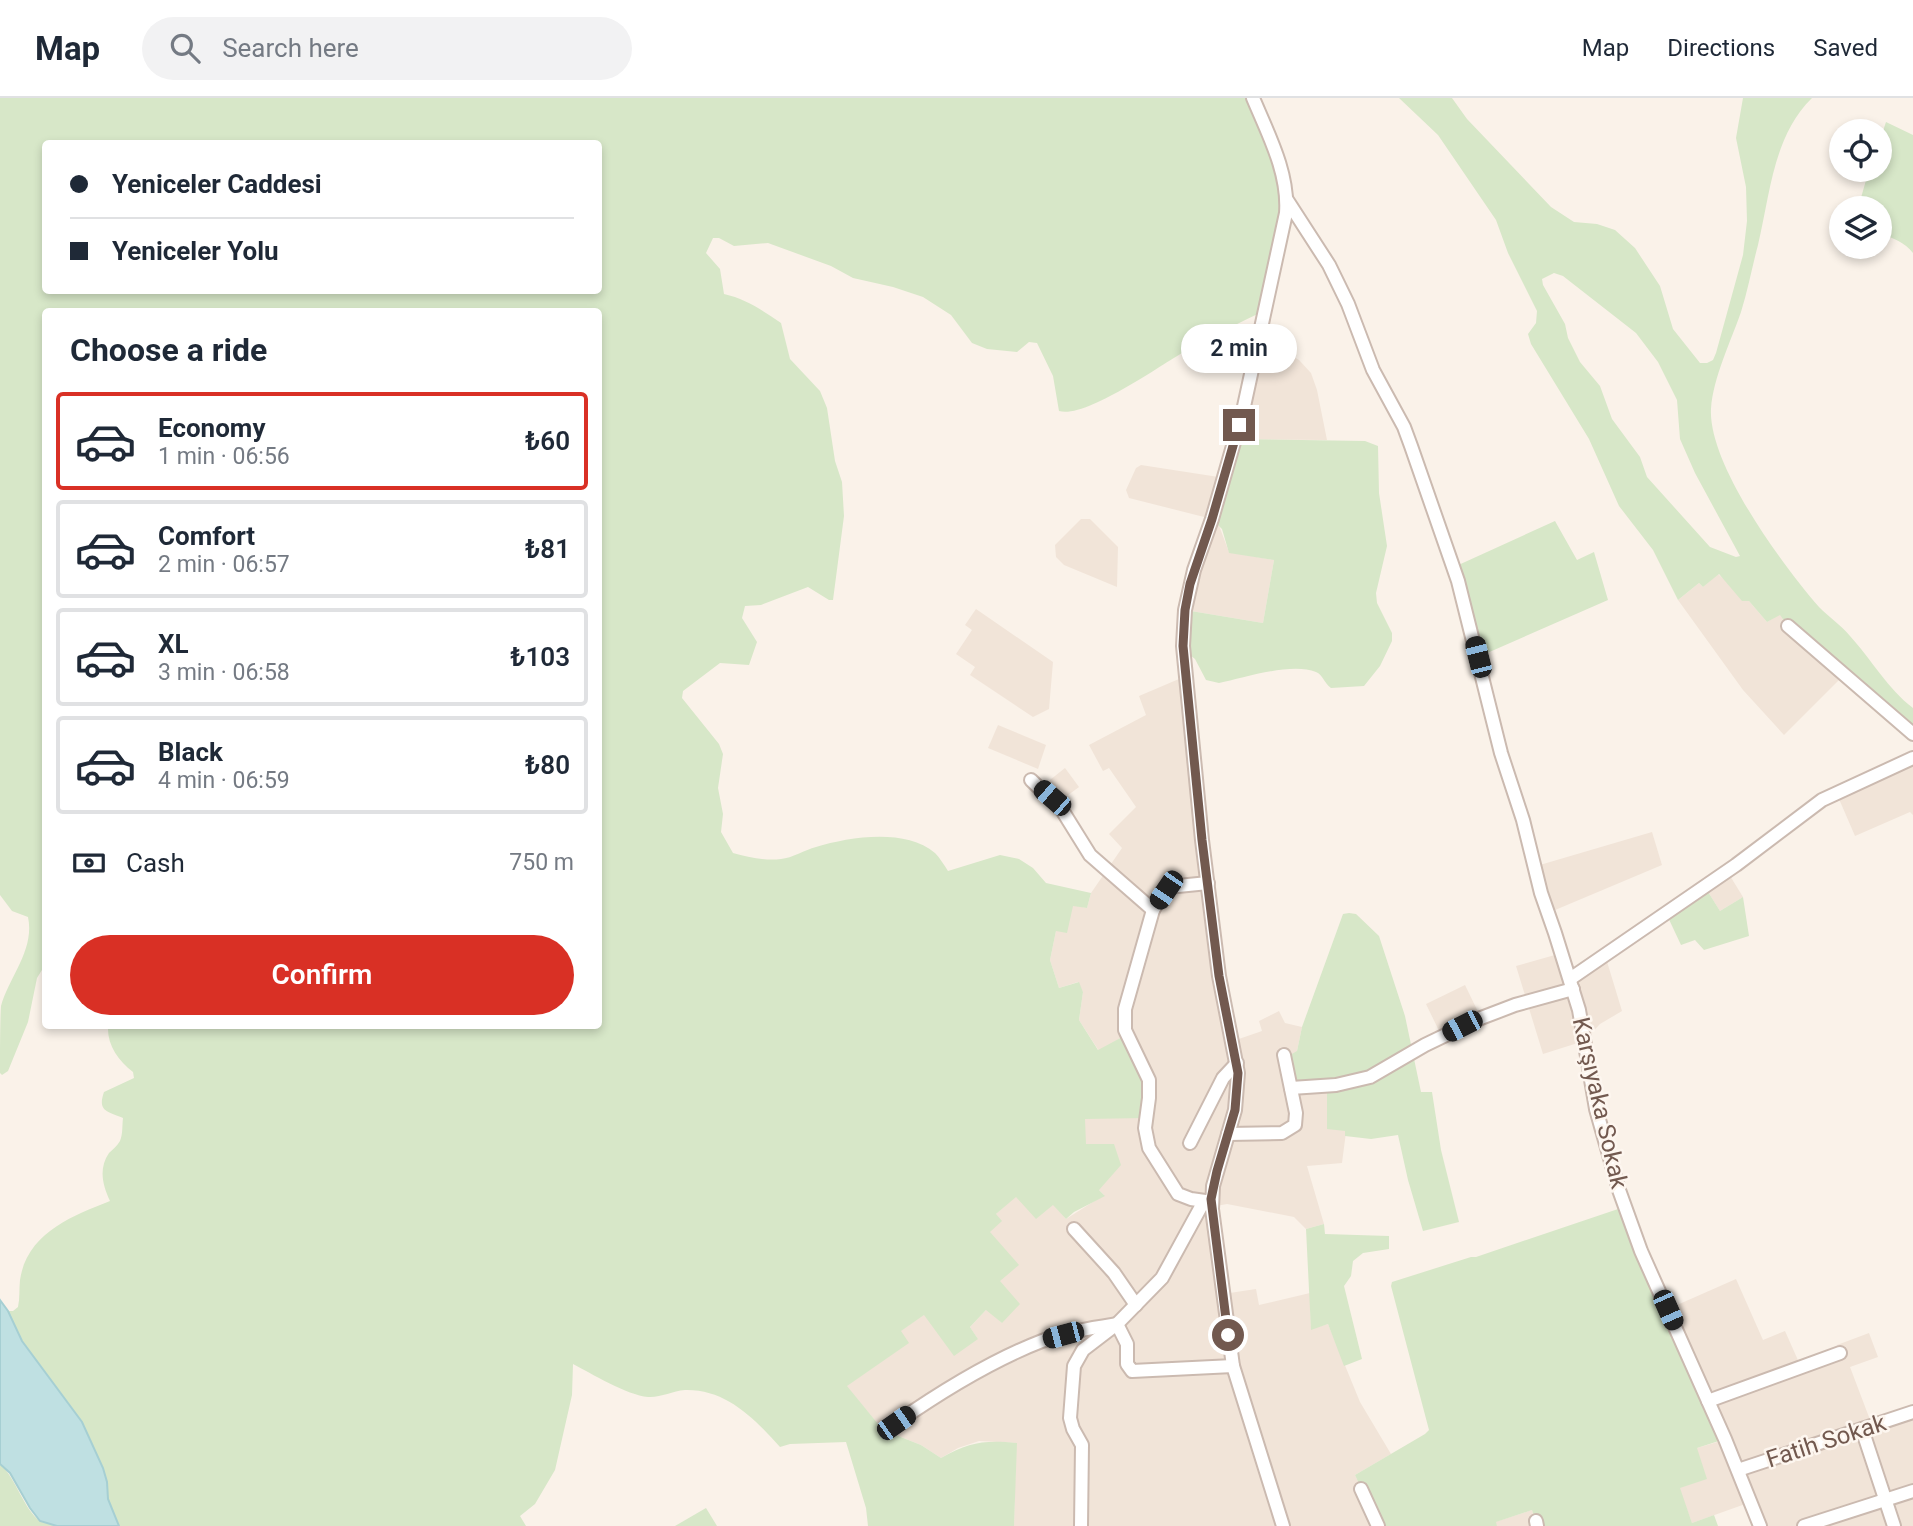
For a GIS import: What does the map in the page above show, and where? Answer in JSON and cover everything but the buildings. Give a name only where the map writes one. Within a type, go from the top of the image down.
[{"type":"street","points":[[1081,1526],[1082,1445],[1070,1419],[1074,1366],[1083,1350],[1116,1324],[1162,1278],[1172,1263],[1208,1200],[1237,1097],[1237,1063],[1219,976],[1183,646],[1186,599],[1225,478],[1243,411],[1283,232],[1287,200],[1284,182],[1252,98]]},
{"type":"street","name":"Karşıyaka Sokak","points":[[1287,200],[1329,265],[1348,304],[1373,370],[1404,426],[1458,581],[1501,753],[1523,820],[1541,893],[1579,1010],[1597,1109],[1621,1199],[1760,1526]]},
{"type":"street","points":[[1788,626],[1913,734]]},
{"type":"street","points":[[1291,1088],[1336,1085],[1370,1077],[1425,1045],[1481,1018],[1571,984],[1822,800],[1913,758]]},
{"type":"street","points":[[1031,780],[1062,810],[1090,855],[1153,910]]},
{"type":"street","points":[[1208,883],[1168,887],[1153,910],[1125,1009],[1125,1030],[1149,1080],[1145,1128],[1149,1148],[1178,1194],[1191,1199],[1208,1200]]},
{"type":"street","points":[[1228,1134],[1282,1133],[1292,1129],[1296,1113],[1284,1055]]},
{"type":"street","points":[[1190,1143],[1223,1078],[1237,1063]]},
{"type":"street","points":[[1208,1200],[1233,1367],[1283,1526]]},
{"type":"street","points":[[1074,1229],[1114,1273],[1136,1304]]},
{"type":"street","points":[[1116,1324],[1127,1344],[1127,1364],[1132,1371],[1233,1367]]},
{"type":"street","points":[[896,1423],[945,1390],[1016,1352],[1045,1340],[1116,1324]]},
{"type":"street","points":[[1709,1401],[1840,1353]]},
{"type":"street","name":"Fatih Sokak","points":[[1738,1470],[1913,1412]]},
{"type":"street","points":[[1862,1429],[1894,1526]]},
{"type":"street","points":[[1361,1489],[1378,1526]]},
{"type":"street","points":[[1804,1526],[1913,1491]]},
{"type":"shaded area","points":[[1260,338],[1299,360],[1311,373],[1327,440],[1235,439]]},
{"type":"shaded area","points":[[1141,465],[1225,478],[1218,523],[1229,552],[1274,560],[1263,623],[1185,610],[1212,519],[1129,498],[1126,490],[1136,468]]},
{"type":"shaded area","points":[[1081,519],[1090,519],[1118,547],[1117,587],[1064,565],[1056,557],[1055,545]]},
{"type":"shaded area","points":[[1718,574],[1749,601],[1767,622],[1780,614],[1788,626],[1843,676],[1784,735],[1743,690],[1678,600],[1699,583],[1703,587]]},
{"type":"shaded area","points":[[976,609],[1053,662],[1049,709],[1033,717],[970,675],[975,667],[956,654],[972,630],[965,625]]},
{"type":"shaded area","points":[[1186,676],[1233,1041],[1262,1031],[1259,1021],[1279,1011],[1285,1023],[1302,1027],[1297,1051],[1327,1085],[1346,1132],[1342,1163],[1307,1166],[1324,1224],[1306,1229],[1294,1217],[1227,1204],[1216,1206],[1223,1294],[1256,1289],[1259,1305],[1310,1293],[1311,1329],[1328,1324],[1360,1402],[1391,1454],[1355,1475],[1378,1526],[1014,1526],[1016,1443],[979,1441],[958,1448],[941,1458],[921,1445],[883,1430],[846,1386],[908,1343],[900,1331],[925,1314],[978,1339],[970,1327],[987,1309],[1002,1323],[1000,1281],[990,1232],[996,1214],[1016,1196],[1053,1204],[1066,1219],[1104,1195],[1099,1190],[1085,1144],[1085,1119],[1126,1035],[1099,1051],[1079,1020],[1083,992],[1078,982],[1059,988],[1050,960],[1056,931],[1073,905],[1087,908],[1091,893],[1122,848],[1109,834],[1136,807],[1109,768],[1103,771],[1089,745],[1146,715],[1139,696]]},
{"type":"shaded area","points":[[998,725],[1046,745],[1038,769],[988,748]]},
{"type":"shaded area","points":[[1913,758],[1913,815],[1910,812],[1855,836],[1836,792]]},
{"type":"shaded area","points":[[1065,768],[1079,787],[1056,804],[1040,788]]},
{"type":"shaded area","points":[[1652,832],[1662,865],[1548,913],[1533,867]]},
{"type":"shaded area","points":[[1727,871],[1743,897],[1720,911],[1705,887]]},
{"type":"shaded area","points":[[1562,953],[1570,979],[1605,955],[1622,1011],[1600,1024],[1584,1041],[1543,1054],[1516,966]]},
{"type":"shaded area","points":[[1465,985],[1481,1018],[1442,1037],[1426,1004]]},
{"type":"shaded area","points":[[1736,1279],[1763,1340],[1785,1331],[1801,1367],[1840,1352],[1837,1345],[1869,1333],[1878,1357],[1850,1367],[1872,1425],[1913,1412],[1913,1526],[1760,1526],[1751,1502],[1692,1523],[1679,1488],[1697,1448],[1724,1440],[1668,1309]]},
{"type":"shaded area","points":[[1532,1510],[1537,1526],[1497,1526],[1495,1522]]},
{"type":"green space","points":[[0,98],[1253,98],[1287,200],[1266,310],[1204,341],[1122,390],[1086,407],[1059,411],[1053,376],[1037,343],[1029,342],[1017,352],[987,349],[972,343],[951,315],[923,297],[853,278],[831,266],[768,243],[734,246],[719,238],[713,238],[706,253],[720,269],[724,294],[747,302],[781,323],[790,359],[820,391],[827,408],[835,461],[842,482],[844,516],[833,600],[808,587],[761,605],[745,606],[742,618],[757,642],[749,665],[720,663],[683,691],[682,698],[719,744],[723,754],[718,788],[723,814],[721,832],[733,853],[763,859],[785,858],[830,843],[893,837],[923,845],[935,853],[948,871],[1000,855],[1019,859],[1033,868],[1046,883],[1091,893],[1087,908],[1073,906],[1067,933],[1056,931],[1050,960],[1059,988],[1079,982],[1083,992],[1079,1020],[1098,1050],[1126,1035],[1144,1066],[1146,1118],[1085,1119],[1086,1144],[1114,1144],[1121,1165],[1099,1190],[1105,1196],[1066,1219],[1053,1205],[1036,1219],[1016,1197],[996,1214],[1002,1221],[990,1232],[1019,1265],[1000,1281],[1020,1304],[1002,1323],[986,1310],[970,1327],[978,1339],[954,1356],[924,1315],[901,1331],[909,1343],[847,1386],[883,1430],[921,1445],[941,1458],[960,1448],[978,1443],[1017,1443],[1014,1526],[868,1526],[866,1508],[846,1442],[790,1444],[780,1447],[738,1407],[713,1394],[685,1390],[648,1397],[610,1384],[573,1364],[572,1395],[555,1470],[535,1504],[520,1516],[526,1526],[119,1526],[108,1499],[103,1468],[82,1422],[22,1341],[8,1311],[18,1307],[24,1264],[42,1238],[67,1220],[110,1201],[103,1171],[109,1153],[120,1141],[123,1118],[105,1110],[102,1099],[104,1092],[134,1078],[133,1072],[118,1057],[112,1046],[108,1029],[602,1029],[602,308],[42,308],[42,970],[37,978],[28,1022],[8,1071],[2,1075],[1,1006],[25,952],[29,929],[28,917],[12,911],[0,895]]},
{"type":"green space","points":[[1399,98],[1452,98],[1467,119],[1551,207],[1574,222],[1597,224],[1615,230],[1635,248],[1660,286],[1673,329],[1700,363],[1707,363],[1713,360],[1716,353],[1743,255],[1747,221],[1746,187],[1736,138],[1743,98],[1812,98],[1789,130],[1775,167],[1743,304],[1712,397],[1713,432],[1734,485],[1768,541],[1819,607],[1846,632],[1888,683],[1913,708],[1913,734],[1788,626],[1780,615],[1767,622],[1749,601],[1742,601],[1719,574],[1703,587],[1699,583],[1678,600],[1653,550],[1619,506],[1589,439],[1531,344],[1528,334],[1536,323],[1537,311],[1508,253],[1496,220],[1438,135]],"holes":[[[1554,273],[1563,276],[1636,333],[1658,362],[1677,400],[1680,439],[1695,473],[1740,556],[1736,557],[1710,547],[1647,477],[1640,457],[1612,419],[1600,386],[1580,362],[1568,338],[1565,324],[1543,285],[1542,279]]]},
{"type":"green space","points":[[1892,125],[1913,135],[1913,253],[1892,238],[1892,196],[1861,196],[1866,182],[1892,182]]},
{"type":"green space","points":[[1235,439],[1365,441],[1378,446],[1379,493],[1387,546],[1376,593],[1377,603],[1392,633],[1392,641],[1380,666],[1364,686],[1331,688],[1320,675],[1306,669],[1268,672],[1219,683],[1206,680],[1195,659],[1184,650],[1185,610],[1263,623],[1274,560],[1229,553],[1222,529],[1212,519]]},
{"type":"green space","points":[[1555,521],[1577,560],[1594,552],[1608,600],[1478,657],[1454,567]]},
{"type":"green space","points":[[1705,887],[1720,911],[1743,897],[1749,936],[1704,950],[1695,940],[1681,945],[1666,913]]},
{"type":"green space","points":[[1343,914],[1356,914],[1379,936],[1405,1016],[1421,1092],[1432,1092],[1441,1150],[1459,1222],[1423,1231],[1398,1135],[1371,1139],[1345,1136],[1345,1131],[1327,1129],[1327,1086],[1291,1088],[1285,1058],[1297,1051],[1302,1027]]},
{"type":"green space","points":[[1624,1207],[1725,1439],[1697,1448],[1707,1479],[1680,1488],[1692,1523],[1714,1515],[1718,1526],[1537,1526],[1532,1510],[1496,1522],[1497,1526],[1378,1526],[1355,1475],[1429,1430],[1392,1282]]},
{"type":"green space","points":[[1324,1224],[1325,1234],[1389,1236],[1389,1249],[1363,1253],[1353,1261],[1351,1276],[1344,1286],[1362,1359],[1344,1366],[1328,1324],[1311,1330],[1306,1229]]},
{"type":"green space","points":[[0,1464],[34,1516],[40,1521],[57,1526],[0,1526]]},
{"type":"green space","points":[[706,1508],[717,1526],[675,1526]]},
{"type":"water","points":[[0,1300],[22,1341],[82,1422],[103,1468],[108,1499],[119,1526],[57,1526],[40,1521],[10,1473],[0,1464]]},
{"type":"route","points":[[1228,1335],[1211,1199],[1235,1110],[1238,1073],[1219,976],[1202,840],[1183,646],[1186,599],[1239,425]]}]
